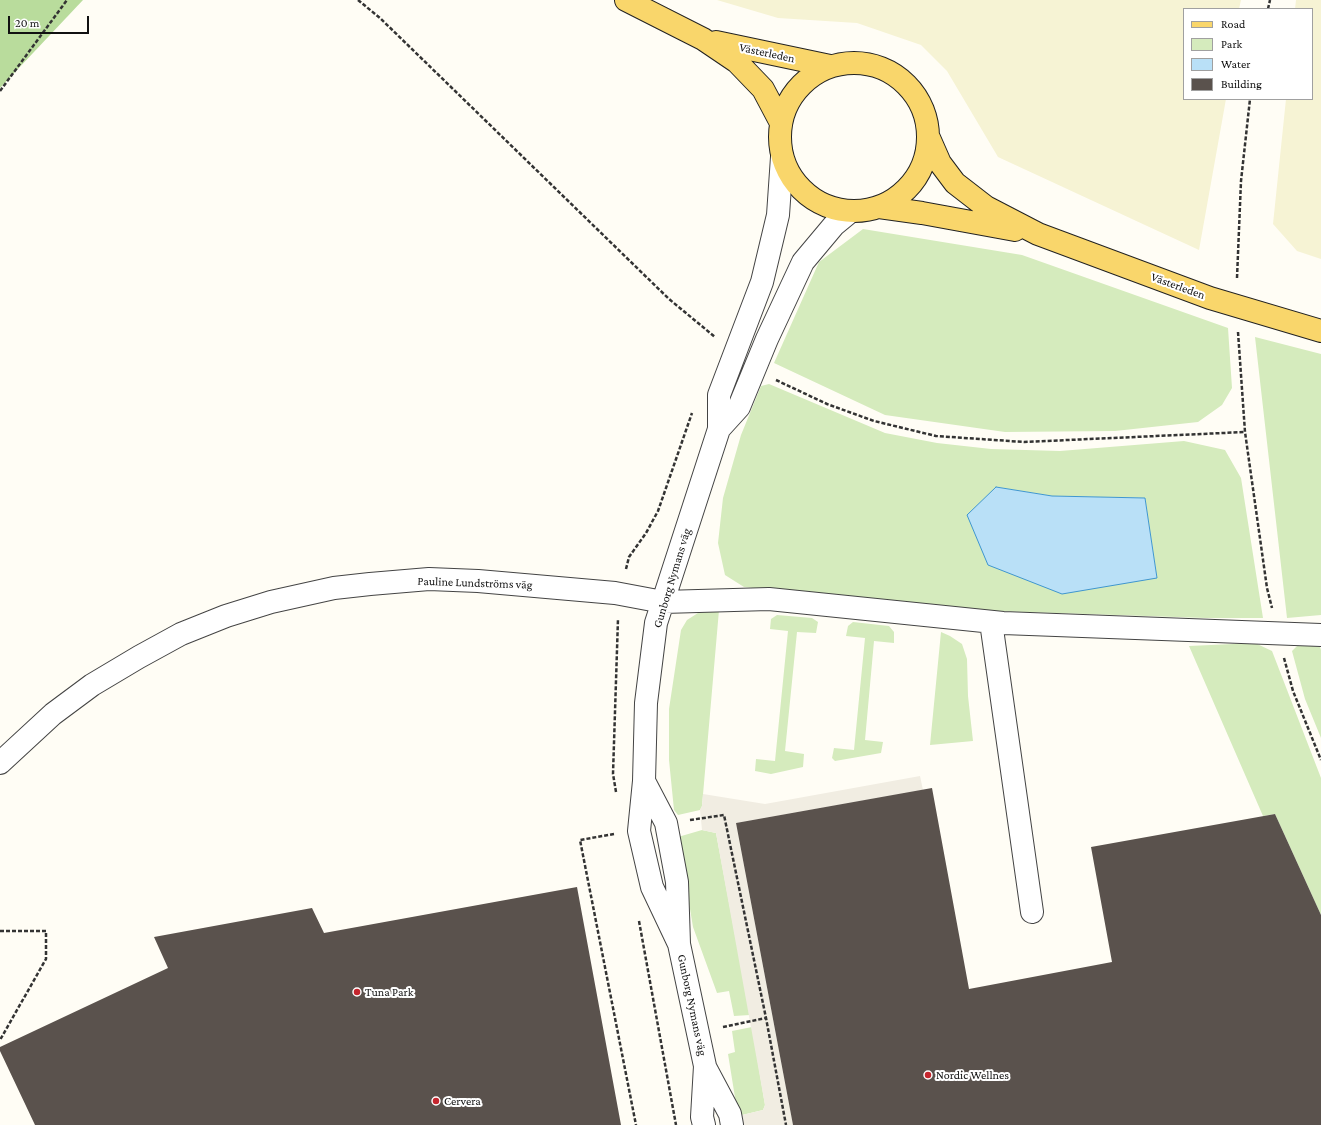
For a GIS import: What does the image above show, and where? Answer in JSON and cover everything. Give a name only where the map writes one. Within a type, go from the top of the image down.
[{"type":"main road","name":"Västerleden","points":[[626,0],[703,39],[737,62],[763,89],[781,122]]},
{"type":"main road","name":"Västerleden","points":[[703,39],[830,66]]},
{"type":"main road","points":[[842,63],[865,63],[877,66],[898,77],[907,84],[921,103],[925,114],[929,138],[927,151],[919,175],[902,194],[880,207],[851,212],[828,207],[808,195],[792,178],[782,157],[780,140],[781,122],[787,104],[798,88],[813,75],[830,66],[842,63]]},
{"type":"main road","name":"Västerleden","points":[[929,138],[940,163],[955,183],[986,207],[1038,234],[1210,298],[1321,331]]},
{"type":"main road","name":"Västerleden","points":[[880,207],[1038,234]]},
{"type":"street","name":"Gunborg Nymans väg","points":[[704,1125],[702,1117],[705,1066],[679,944],[652,887],[639,831],[644,780],[646,703],[656,624],[719,429],[719,395],[762,282],[778,215],[782,157]]},
{"type":"street","name":"Gunborg Nymans väg","points":[[719,429],[739,407],[767,340],[803,262],[834,225],[851,212]]},
{"type":"street","name":"Pauline Lundströms väg","points":[[0,763],[53,714],[92,685],[139,656],[181,634],[226,616],[271,602],[334,588],[429,579],[478,581],[615,593],[663,602],[769,599],[991,622],[1278,632],[1321,635]]},
{"type":"street","points":[[991,622],[1032,912]]},
{"type":"street","name":"Gunborg Nymans väg","points":[[705,1066],[730,1114],[732,1125]]},
{"type":"path","points":[[0,91],[67,0]]},
{"type":"path","points":[[358,0],[380,18],[669,298],[720,342]]},
{"type":"path","points":[[1237,278],[1241,181],[1250,100]]},
{"type":"path","points":[[1238,332],[1245,432],[1267,588],[1293,691],[1321,760]]},
{"type":"path","points":[[780,383],[827,404],[874,421],[936,436],[1024,442],[1245,432]]},
{"type":"path","points":[[688,820],[724,814],[766,1018],[786,1125]]},
{"type":"path","points":[[616,834],[580,840],[636,1125]]},
{"type":"path","points":[[0,931],[46,931],[46,959],[0,1040]]},
{"type":"path","points":[[723,1026],[766,1018]]},
{"type":"shaded area","points":[[717,0],[1241,0],[1239,8],[1183,8],[1183,100],[1226,100],[1199,250],[998,157],[947,71],[921,45],[857,23],[778,18]]},
{"type":"shaded area","points":[[1296,0],[1321,0],[1321,259],[1297,251],[1273,224],[1286,100],[1313,100],[1313,8],[1295,8]]},
{"type":"shaded area","points":[[920,776],[923,790],[736,823],[793,1125],[740,1125],[738,1116],[763,1110],[765,1105],[716,833],[702,830],[700,810],[702,806],[703,794],[765,804]]},
{"type":"green space","points":[[0,0],[83,0],[0,88]]},
{"type":"green space","points":[[863,229],[1022,255],[1228,328],[1232,388],[1222,405],[1198,422],[1115,431],[1005,432],[885,415],[774,363],[819,262]]},
{"type":"green space","points":[[1255,337],[1321,354],[1321,615],[1287,618]]},
{"type":"green space","points":[[769,384],[885,433],[937,443],[991,449],[1060,451],[1184,441],[1225,450],[1241,478],[1263,618],[1206,618],[965,610],[744,587],[725,575],[718,543],[723,498],[741,435],[761,386]],"holes":[[[996,487],[1052,496],[1145,498],[1157,578]]]},
{"type":"green space","points":[[719,610],[702,806],[700,810],[678,815],[674,810],[669,760],[669,709],[681,630],[687,620],[698,613]]},
{"type":"green space","points":[[777,615],[812,618],[818,622],[816,633],[797,632],[785,751],[804,754],[803,767],[771,774],[755,771],[756,759],[775,761],[788,631],[770,629],[771,619]]},
{"type":"green space","points":[[853,622],[889,626],[894,632],[894,643],[874,641],[865,740],[883,742],[881,753],[835,761],[832,758],[834,748],[854,750],[865,638],[846,636],[848,626]]},
{"type":"green space","points":[[941,632],[962,644],[967,659],[968,696],[973,741],[930,745]]},
{"type":"green space","points":[[1255,643],[1272,651],[1321,778],[1321,915],[1275,814],[1263,816],[1189,646]]},
{"type":"green space","points":[[1299,644],[1320,647],[1321,650],[1321,738],[1305,699],[1292,651]]},
{"type":"green space","points":[[702,830],[716,833],[750,1015],[734,1016],[729,991],[717,993],[693,927],[678,837]]},
{"type":"green space","points":[[752,1027],[765,1105],[763,1110],[738,1116],[728,1054],[735,1052],[732,1031]]},
{"type":"water","points":[[996,487],[1052,496],[1145,498],[1157,578],[1062,594],[988,565],[967,515]]},
{"type":"building","points":[[932,788],[969,989],[1112,962],[1091,847],[1275,814],[1321,915],[1321,1125],[793,1125],[736,823]]},
{"type":"building","name":"Tuna Park","points":[[577,887],[621,1125],[35,1125],[0,1051],[0,1047],[168,968],[154,937],[312,908],[324,933]]},
{"type":"place","name":"Tuna Park","points":[[357,992]]},
{"type":"place","name":"Nordic Wellnes","points":[[928,1075]]},
{"type":"place","name":"Cervera","points":[[436,1101]]}]
